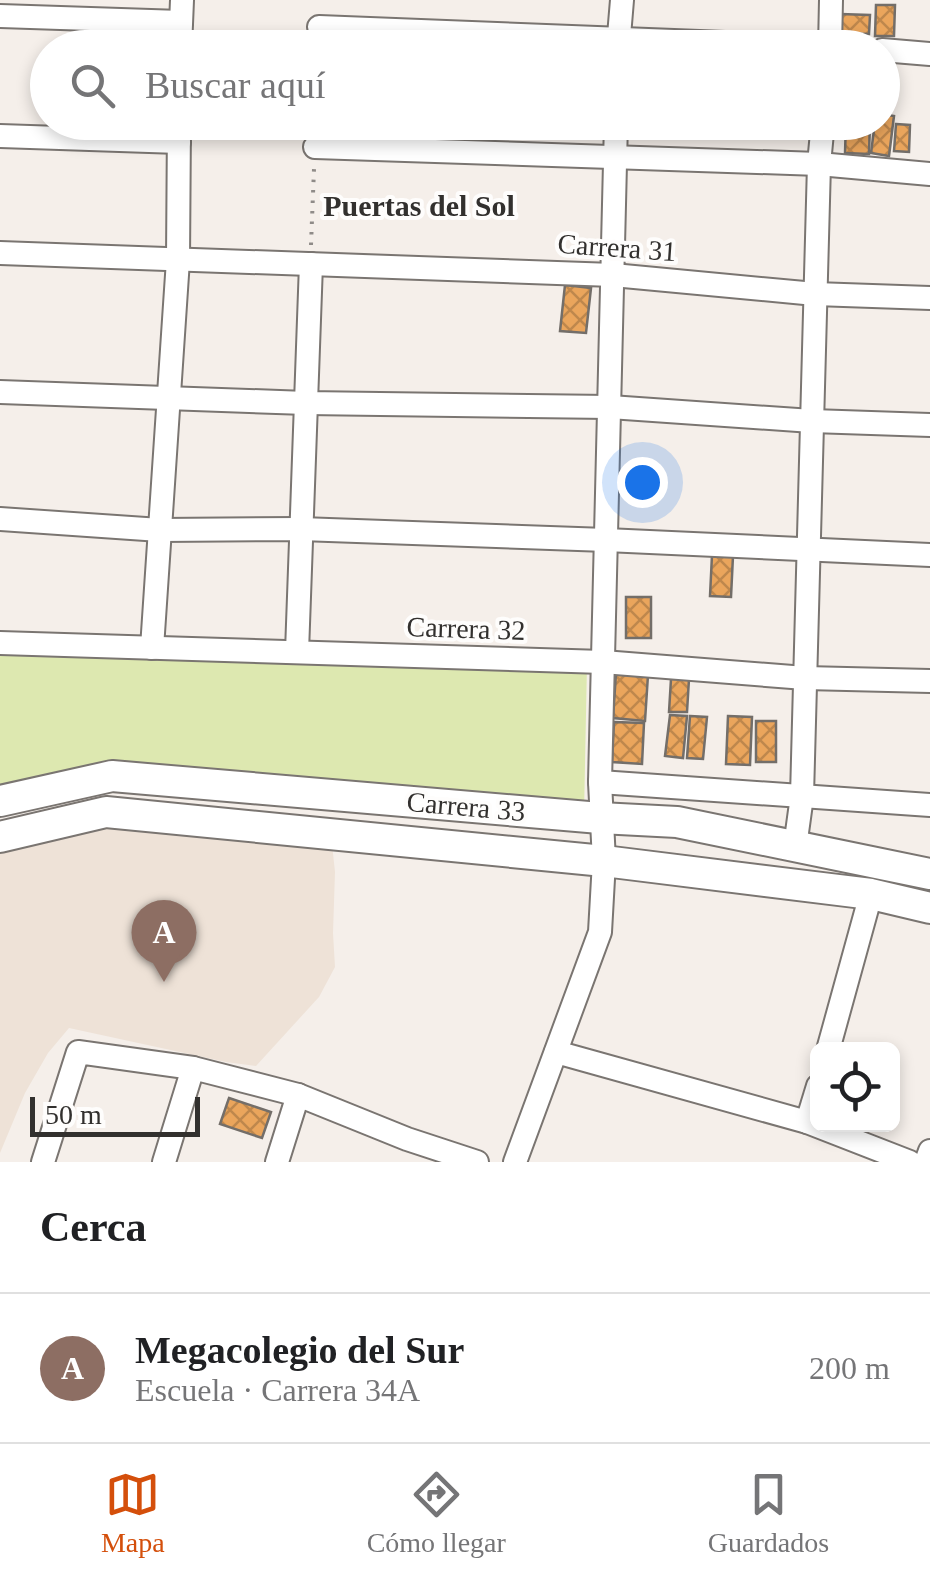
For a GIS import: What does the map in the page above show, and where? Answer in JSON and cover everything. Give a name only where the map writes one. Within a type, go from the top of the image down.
[{"type":"main road","name":"Carrera 33","points":[[0,802],[112,776],[677,822],[930,874]]},
{"type":"main road","name":"Carrera 33","points":[[0,837],[106,812],[604,861],[871,894],[930,908]]},
{"type":"street","points":[[619,30],[622,0]]},
{"type":"street","points":[[832,0],[836,30]]},
{"type":"street","points":[[0,16],[181,11]]},
{"type":"street","points":[[319,27],[375,30]]},
{"type":"street","points":[[900,52],[930,54]]},
{"type":"street","points":[[0,136],[30,135]]},
{"type":"street","points":[[152,648],[178,260],[179,140]]},
{"type":"street","points":[[515,1162],[600,932],[604,861],[600,782],[616,140]]},
{"type":"street","points":[[795,847],[802,796],[821,140]]},
{"type":"street","points":[[314,147],[819,164],[930,174]]},
{"type":"street","name":"Carrera 31","points":[[0,253],[613,275],[815,294],[930,298]]},
{"type":"street","points":[[298,652],[311,264]]},
{"type":"street","points":[[0,392],[169,400],[610,407],[930,425]]},
{"type":"street","points":[[0,519],[160,530],[302,529],[930,555]]},
{"type":"street","name":"Carrera 32","points":[[0,643],[603,662],[804,678],[930,681]]},
{"type":"street","points":[[600,782],[930,805]]},
{"type":"street","points":[[830,1042],[871,894]]},
{"type":"street","points":[[43,1162],[78,1052],[193,1068],[298,1095],[477,1162]]},
{"type":"street","points":[[556,1052],[807,1122],[910,1162]]},
{"type":"street","points":[[164,1162],[193,1068]]},
{"type":"street","points":[[277,1162],[298,1095]]},
{"type":"street","points":[[807,1122],[810,1112]]},
{"type":"street","points":[[400,1162],[407,1139]]},
{"type":"street","points":[[926,1162],[930,1150]]},
{"type":"path","points":[[311,264],[314,147]]},
{"type":"shaded area","points":[[103,826],[332,844],[335,967],[319,997],[256,1066],[69,1028],[48,1053],[25,1093],[0,1153],[0,851]]},
{"type":"green space","points":[[0,645],[587,664],[584,815],[111,774],[0,800]]},
{"type":"building","points":[[876,5],[895,5],[894,30],[875,30]]},
{"type":"building","points":[[840,14],[870,15],[869,30],[839,30]]},
{"type":"building","points":[[900,124],[910,125],[909,152],[894,151],[895,140],[900,140]]},
{"type":"building","points":[[845,140],[869,140],[869,154],[845,153]]},
{"type":"building","points":[[873,140],[891,140],[889,156],[871,153]]},
{"type":"building","points":[[565,285],[591,288],[586,333],[560,331]]},
{"type":"building","points":[[712,555],[733,556],[731,597],[710,596]]},
{"type":"building","points":[[626,597],[651,597],[651,638],[626,638]]},
{"type":"building","points":[[616,673],[648,675],[645,721],[613,718]]},
{"type":"building","points":[[671,679],[689,679],[687,712],[669,712]]},
{"type":"building","points":[[670,715],[687,716],[683,758],[665,756]]},
{"type":"building","points":[[690,716],[707,717],[703,759],[687,758]]},
{"type":"building","points":[[728,716],[752,717],[750,765],[726,764]]},
{"type":"building","points":[[756,721],[776,721],[776,762],[756,762]]},
{"type":"building","points":[[614,722],[644,723],[642,764],[612,762]]},
{"type":"building","points":[[229,1098],[271,1112],[262,1138],[220,1124]]},
{"type":"place","name":"Megacolegio del Sur","points":[[164,982]]},
{"type":"district","name":"Puertas del Sol","points":[[419,206]]}]
